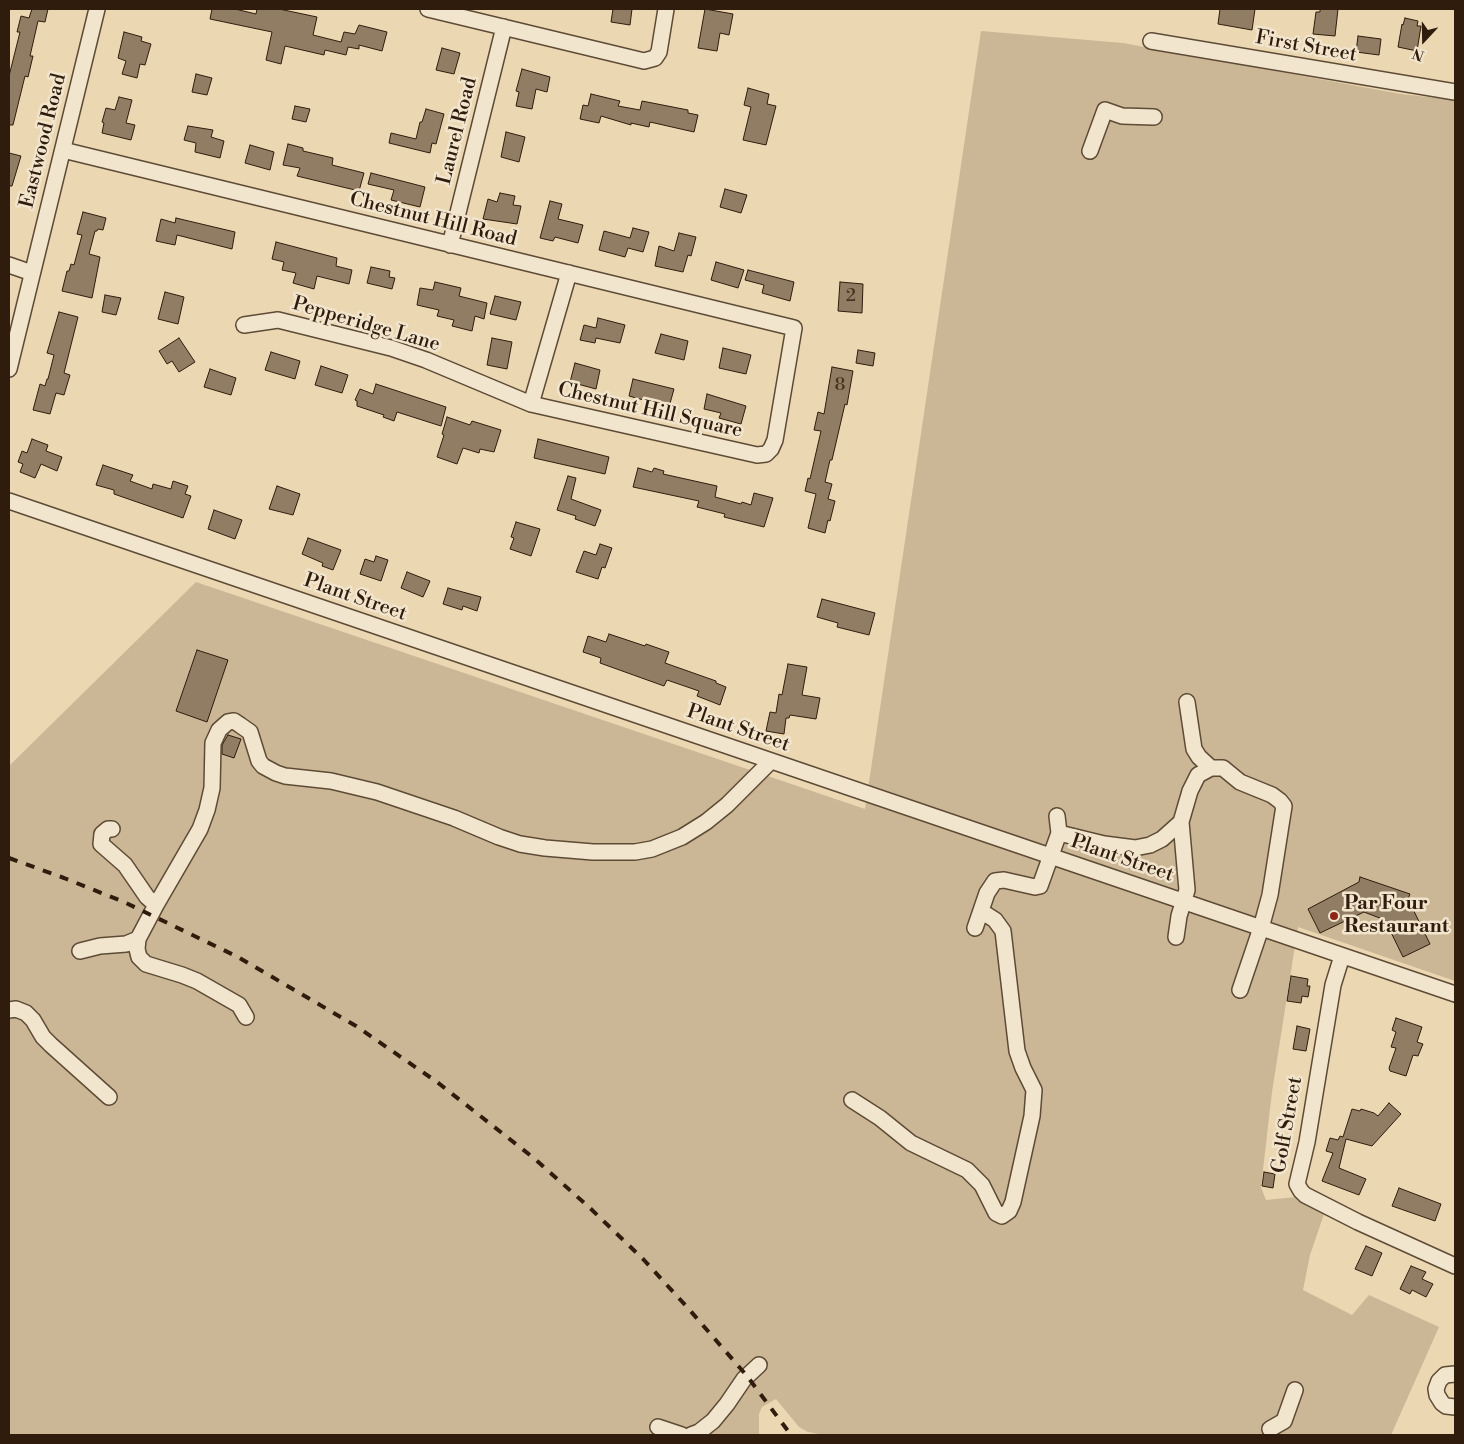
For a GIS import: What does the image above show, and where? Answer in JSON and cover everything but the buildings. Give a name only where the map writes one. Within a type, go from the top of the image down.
[{"type":"street","name":"Eastwood Road","points":[[9,369],[97,9]]},
{"type":"street","points":[[428,9],[644,61],[655,58],[659,52],[666,9]]},
{"type":"street","name":"Laurel Road","points":[[450,246],[504,27]]},
{"type":"street","name":"First Street","points":[[1151,41],[1455,92]]},
{"type":"street","points":[[1090,151],[1105,110],[1122,116],[1154,117]]},
{"type":"street","name":"Chestnut Hill Road","points":[[63,150],[450,246],[794,328]]},
{"type":"street","points":[[9,265],[32,273]]},
{"type":"street","name":"Chestnut Hill Square","points":[[569,273],[531,404],[747,454],[766,454],[771,449],[775,440],[794,328]]},
{"type":"street","name":"Pepperidge Lane","points":[[244,324],[278,320],[390,348],[426,360],[531,404]]},
{"type":"street","name":"Plant Street","points":[[9,501],[1455,994]]},
{"type":"street","points":[[1187,702],[1196,753],[1211,768]]},
{"type":"street","points":[[246,1017],[239,1005],[227,997],[182,975],[146,964],[137,954],[138,939],[200,829],[212,788],[212,743],[219,730],[228,722],[234,722],[250,732],[259,761],[269,771],[276,774],[331,782],[377,792],[454,818],[520,844],[593,852],[635,852],[652,849],[682,836],[699,827],[727,805],[771,761]]},
{"type":"street","points":[[1176,937],[1179,916],[1187,890],[1181,822],[1190,792],[1198,775],[1216,767],[1227,770],[1237,780],[1272,795],[1284,806],[1270,895],[1240,990]]},
{"type":"street","points":[[975,928],[987,892],[995,881],[1004,880],[1035,888],[1040,886],[1059,833],[1056,816]]},
{"type":"street","points":[[1059,833],[1104,844],[1135,848],[1150,845],[1162,839],[1181,822]]},
{"type":"street","points":[[112,829],[108,829],[102,834],[102,844],[125,865],[147,897],[156,906]]},
{"type":"street","points":[[852,1100],[880,1118],[911,1143],[956,1164],[975,1176],[982,1185],[996,1213],[1002,1216],[1007,1214],[1012,1207],[1034,1107],[1034,1090],[1022,1068],[1017,1051],[1003,931],[995,920],[981,911]]},
{"type":"street","points":[[80,951],[100,946],[126,944],[138,939]]},
{"type":"street","name":"Golf Street","points":[[1342,956],[1333,985],[1307,1142],[1297,1184],[1306,1195],[1350,1218],[1455,1266]]},
{"type":"street","points":[[9,1010],[16,1009],[26,1013],[51,1045],[109,1097]]},
{"type":"street","points":[[691,1435],[699,1432],[713,1421],[744,1379],[759,1365]]},
{"type":"street","points":[[1455,1374],[1445,1375],[1439,1381],[1436,1389],[1442,1403],[1446,1406],[1455,1407]]},
{"type":"street","points":[[1270,1430],[1284,1421],[1295,1390]]},
{"type":"street","points":[[658,1427],[682,1435]]},
{"type":"shaded area","points":[[981,31],[1123,43],[1401,94],[1455,100],[1455,981],[1298,927],[1272,1092],[1261,1187],[1266,1200],[1296,1197],[1325,1211],[1310,1255],[1303,1290],[1352,1315],[1369,1295],[1439,1327],[1391,1435],[824,1435],[808,1432],[799,1427],[776,1399],[762,1407],[759,1414],[759,1435],[9,1435],[9,766],[196,582],[865,809]]},
{"type":"railway","points":[[9,858],[124,902],[238,957],[356,1026],[437,1082],[535,1159],[644,1260],[747,1376],[791,1435]]},
{"type":"place","name":"Par Four Restaurant","points":[[1334,916]]}]
